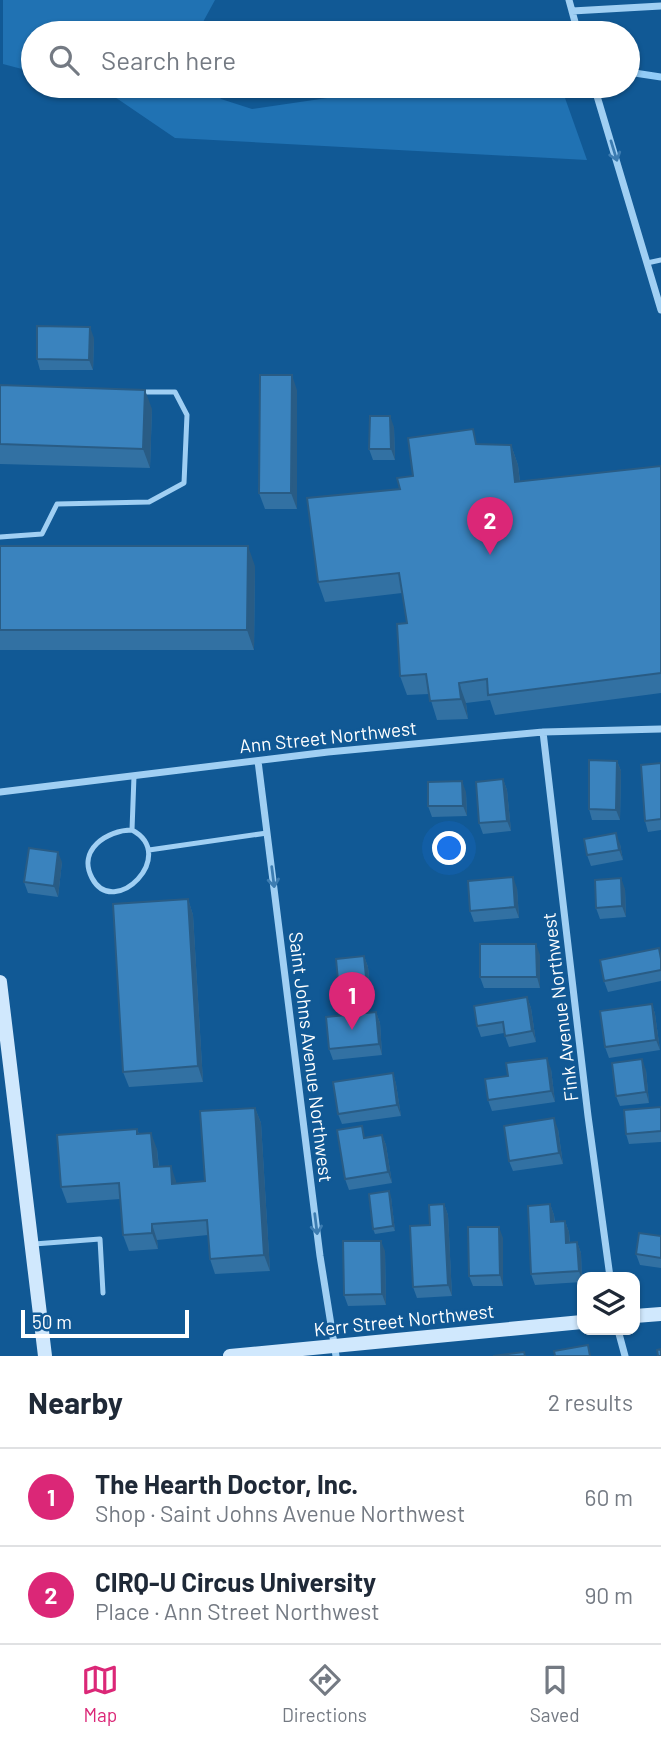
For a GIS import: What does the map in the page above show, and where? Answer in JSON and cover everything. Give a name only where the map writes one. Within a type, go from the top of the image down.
[{"type":"street","points":[[569,0],[575,21]]},
{"type":"street","points":[[572,11],[661,6]]},
{"type":"street","points":[[598,98],[661,310]]},
{"type":"street","name":"Ann Street Northwest","points":[[0,792],[341,750],[543,732],[661,729]]},
{"type":"street","name":"Fink Avenue Northwest","points":[[543,732],[588,1116],[609,1272]]},
{"type":"street","name":"Saint Johns Avenue Northwest","points":[[258,761],[320,1256],[335,1351]]},
{"type":"street","points":[[0,982],[45,1356]]},
{"type":"street","points":[[640,1316],[661,1314]]},
{"type":"street","name":"Kerr Street Northwest","points":[[230,1356],[335,1351],[577,1323]]},
{"type":"street","points":[[619,1335],[625,1356]]},
{"type":"lane","points":[[647,263],[661,260]]},
{"type":"lane","points":[[0,537],[42,534],[57,504],[149,502],[184,483],[187,415],[175,392],[135,392]]},
{"type":"lane","points":[[132,830],[134,776]]},
{"type":"lane","points":[[120,830],[132,830],[143,836],[149,850],[146,866],[139,879],[128,889],[109,891],[95,884],[88,863],[91,850],[103,837],[120,830]]},
{"type":"lane","points":[[149,850],[267,834]]},
{"type":"lane","points":[[31,1245],[100,1239],[103,1293]]},
{"type":"shaded area","points":[[3,0],[215,0],[204,21],[21,21],[21,69],[3,64]]},
{"type":"shaded area","points":[[116,98],[220,98],[252,109],[327,98],[565,98],[587,160],[175,138]]},
{"type":"building","points":[[37,326],[90,327],[89,360],[37,359]]},
{"type":"building","points":[[260,375],[292,375],[291,493],[259,493]]},
{"type":"building","points":[[0,385],[145,390],[143,449],[0,444]]},
{"type":"building","points":[[370,416],[390,416],[391,449],[369,449]]},
{"type":"building","points":[[473,429],[476,444],[511,445],[515,482],[661,466],[661,673],[488,695],[487,679],[459,683],[461,699],[430,701],[426,674],[400,676],[397,624],[407,623],[399,573],[318,582],[307,498],[400,489],[397,478],[413,476],[408,438]]},
{"type":"building","points":[[0,546],[248,546],[247,630],[0,630]]},
{"type":"building","points":[[589,760],[617,761],[616,810],[589,809]]},
{"type":"building","points":[[661,763],[661,819],[645,821],[641,765]]},
{"type":"building","points":[[503,779],[507,821],[479,823],[476,782]]},
{"type":"building","points":[[462,781],[463,806],[428,806],[428,782]]},
{"type":"building","points":[[616,833],[619,850],[587,855],[584,839]]},
{"type":"building","points":[[29,848],[58,852],[54,886],[24,882]]},
{"type":"building","points":[[513,877],[515,907],[470,911],[468,881]]},
{"type":"building","points":[[621,878],[622,906],[596,908],[595,880]]},
{"type":"building","points":[[188,899],[198,1066],[123,1072],[113,904]]},
{"type":"building","points":[[480,944],[536,944],[537,977],[480,977]]},
{"type":"building","points":[[659,948],[661,970],[604,981],[600,960]]},
{"type":"building","points":[[364,956],[367,988],[339,991],[336,959]]},
{"type":"building","points":[[527,997],[532,1031],[505,1036],[503,1022],[477,1026],[474,1006]]},
{"type":"building","points":[[652,1004],[656,1040],[605,1047],[600,1011]]},
{"type":"building","points":[[376,1012],[379,1044],[329,1049],[326,1017]]},
{"type":"building","points":[[547,1058],[551,1091],[488,1100],[485,1079],[508,1076],[506,1063]]},
{"type":"building","points":[[642,1059],[646,1092],[616,1096],[612,1063]]},
{"type":"building","points":[[393,1073],[397,1105],[338,1114],[333,1082]]},
{"type":"building","points":[[661,1107],[661,1131],[626,1134],[624,1110]]},
{"type":"building","points":[[255,1108],[264,1255],[210,1259],[207,1220],[152,1224],[152,1233],[123,1235],[119,1183],[61,1187],[57,1135],[137,1129],[137,1134],[151,1133],[154,1167],[171,1166],[172,1184],[205,1181],[200,1111]]},
{"type":"building","points":[[554,1118],[559,1153],[509,1161],[504,1126]]},
{"type":"building","points":[[362,1126],[364,1138],[382,1135],[388,1172],[345,1179],[337,1130]]},
{"type":"building","points":[[389,1191],[393,1226],[373,1229],[369,1194]]},
{"type":"building","points":[[444,1204],[448,1285],[413,1287],[410,1226],[430,1225],[429,1205]]},
{"type":"building","points":[[550,1204],[551,1222],[565,1221],[566,1243],[577,1242],[579,1271],[531,1274],[528,1206]]},
{"type":"building","points":[[468,1227],[499,1227],[500,1275],[469,1276]]},
{"type":"building","points":[[639,1233],[661,1236],[661,1258],[636,1254]]},
{"type":"building","points":[[343,1241],[381,1241],[382,1294],[344,1295]]},
{"type":"building","points":[[588,1345],[590,1356],[555,1356],[554,1351]]},
{"type":"building","points":[[524,1352],[525,1356],[493,1356]]},
{"type":"waterway","points":[[640,74],[661,77]]},
{"type":"place","name":"CIRQ-U Circus University","points":[[490,555]]},
{"type":"place","name":"The Hearth Doctor, Inc.","points":[[352,1030]]}]
